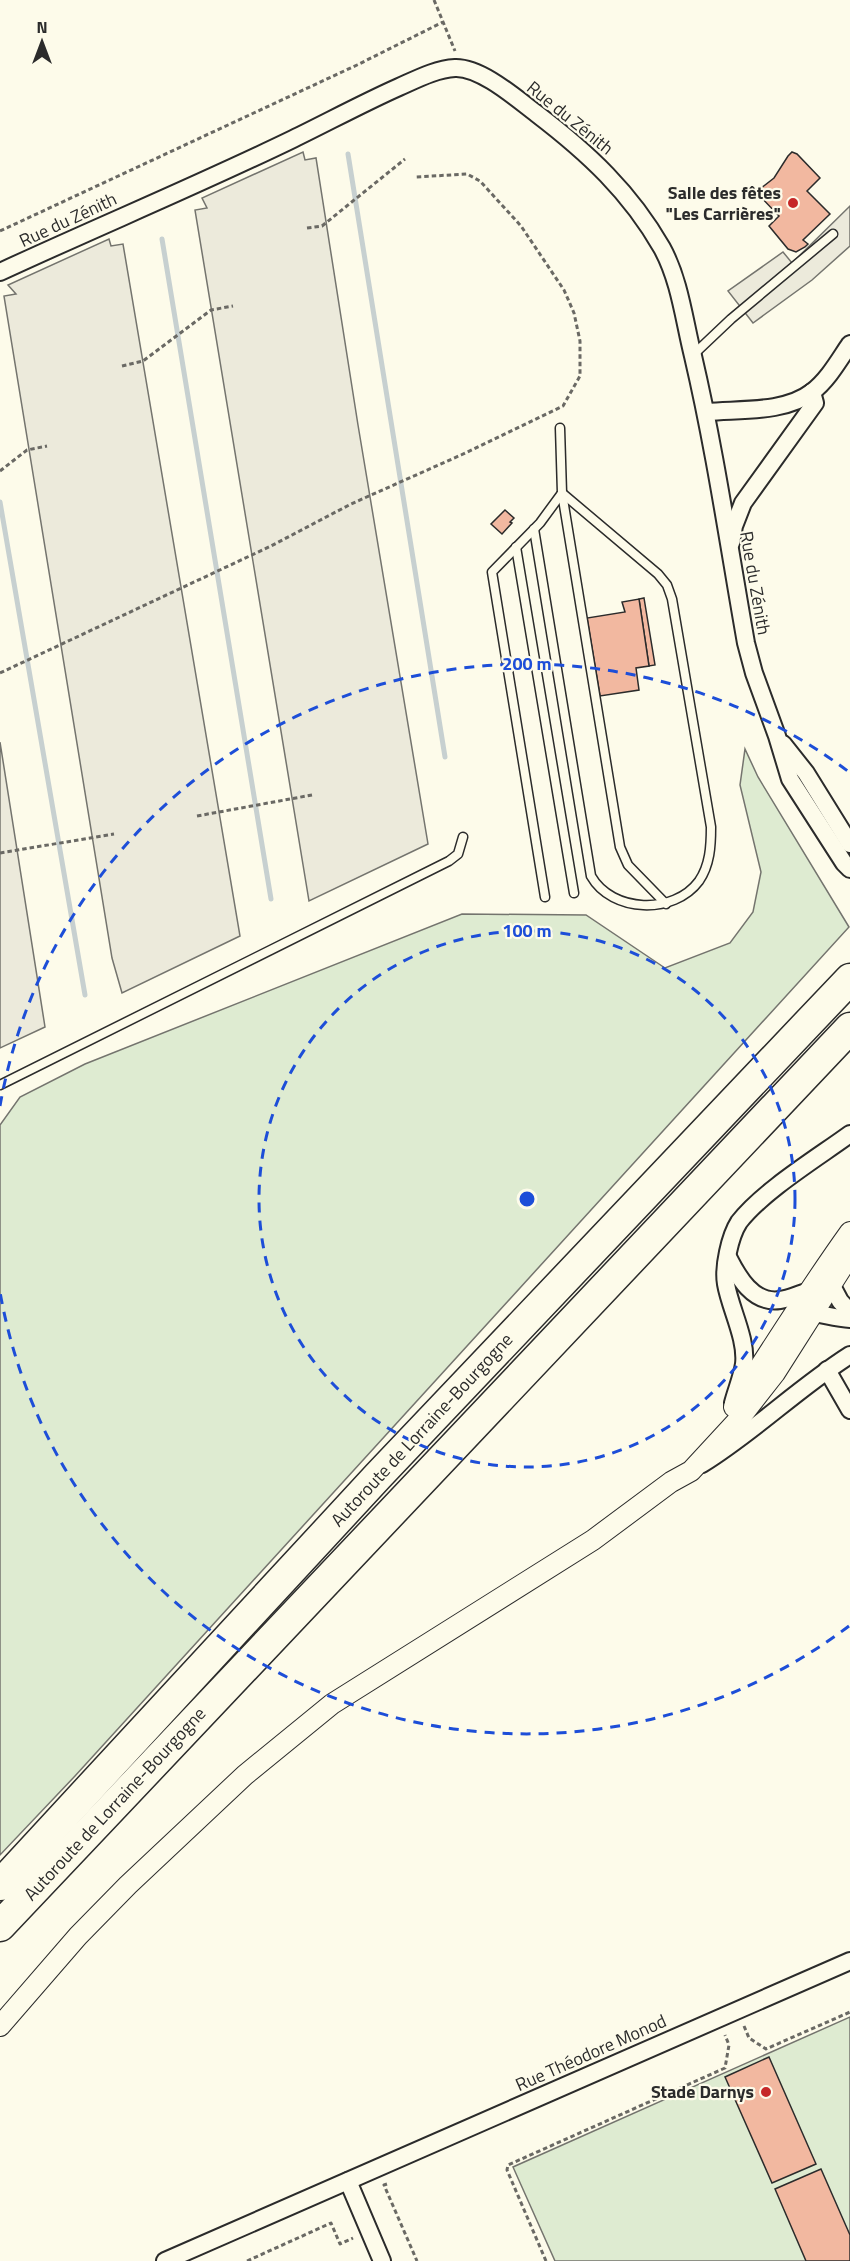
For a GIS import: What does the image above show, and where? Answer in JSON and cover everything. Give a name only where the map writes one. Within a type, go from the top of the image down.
[{"type":"highway","name":"Autoroute de Lorraine-Bourgogne","points":[[0,1886],[378,1476],[850,979]]},
{"type":"highway","name":"Autoroute de Lorraine-Bourgogne","points":[[0,1926],[850,1028]]},
{"type":"street","name":"Rue du Zénith","points":[[0,272],[252,158],[367,101],[441,70],[461,68],[472,70],[503,89],[578,146],[604,170],[649,228],[671,267],[706,412],[746,643],[754,673],[790,779],[844,864],[850,868]]},
{"type":"street","points":[[706,412],[794,403],[812,392],[830,374],[850,344]]},
{"type":"street","points":[[729,549],[734,526],[743,503],[815,403],[812,392]]},
{"type":"street","name":"Rue du Zénith","points":[[777,736],[806,773],[850,844]]},
{"type":"street","points":[[731,1411],[744,1362],[742,1344],[726,1284],[725,1271],[734,1233],[739,1223],[756,1203],[850,1134]]},
{"type":"street","points":[[691,1471],[739,1419],[774,1373],[804,1312],[807,1292],[850,1232]]},
{"type":"street","points":[[671,1482],[731,1411],[804,1312],[831,1284],[850,1255]]},
{"type":"street","points":[[728,1257],[737,1275],[752,1292],[761,1297],[778,1300],[807,1292]]},
{"type":"street","points":[[831,1284],[850,1312]]},
{"type":"street","points":[[804,1312],[850,1319]]},
{"type":"street","points":[[0,2026],[78,1936],[128,1885],[245,1775],[315,1718],[342,1697],[593,1540],[671,1482],[728,1449],[826,1370],[850,1355]]},
{"type":"street","points":[[826,1370],[850,1410]]},
{"type":"street","name":"Rue Théodore Monod","points":[[165,2261],[850,1961]]},
{"type":"street","points":[[348,2181],[382,2261]]},
{"type":"lane","points":[[693,356],[731,319],[833,234]]},
{"type":"lane","points":[[560,428],[561,494],[620,847],[628,865],[666,904]]},
{"type":"lane","points":[[545,897],[492,572],[534,529],[561,494]]},
{"type":"lane","points":[[534,529],[591,876],[596,886],[605,894],[625,902],[642,906],[666,904],[677,900],[690,891],[708,865],[711,827],[672,598],[667,585],[658,574],[561,494]]},
{"type":"lane","points":[[516,547],[574,893]]},
{"type":"lane","points":[[0,1085],[449,861],[458,854],[463,837]]},
{"type":"path","points":[[434,0],[461,68]]},
{"type":"path","points":[[0,231],[357,65],[443,22]]},
{"type":"path","points":[[307,228],[322,226],[405,159]]},
{"type":"path","points":[[0,673],[271,546],[351,504],[461,455],[562,406],[580,376],[580,341],[574,313],[564,290],[521,226],[480,181],[467,174],[416,177]]},
{"type":"path","points":[[122,366],[143,361],[211,310],[233,306]]},
{"type":"path","points":[[0,471],[27,450],[47,446]]},
{"type":"path","points":[[197,816],[312,795]]},
{"type":"path","points":[[0,853],[114,834]]},
{"type":"path","points":[[752,2022],[744,2026],[749,2038],[766,2049],[850,2012]]},
{"type":"path","points":[[716,2038],[734,2030]]},
{"type":"path","points":[[546,2261],[507,2170],[508,2165],[725,2068],[729,2045],[724,2034]]},
{"type":"path","points":[[394,2181],[384,2185],[417,2261]]},
{"type":"path","points":[[247,2261],[331,2223],[340,2244],[369,2232]]},
{"type":"green space","points":[[745,749],[758,777],[849,927],[75,1776],[0,1855],[0,1125],[20,1097],[85,1064],[462,914],[586,915],[665,968],[730,943],[753,912],[761,872],[740,785]]},
{"type":"green space","name":"Stade Darnys","points":[[850,2017],[850,2261],[555,2261],[513,2167]]},
{"type":"shaded area","points":[[303,152],[305,160],[316,158],[428,844],[309,901],[195,210],[207,208],[202,198]]},
{"type":"shaded area","points":[[850,206],[850,246],[812,280],[753,323],[728,291],[783,252],[792,263]]},
{"type":"shaded area","points":[[109,239],[111,246],[123,244],[240,936],[122,993],[112,958],[4,296],[16,294],[8,285]]},
{"type":"shaded area","points":[[0,742],[45,1027],[0,1048]]},
{"type":"building","name":"Salle des fêtes \"Les Carrières\"","points":[[792,152],[797,154],[820,178],[807,191],[830,214],[803,240],[808,244],[796,252],[788,249],[769,226],[779,216],[756,192],[774,178]]},
{"type":"building","points":[[505,510],[514,518],[502,534],[491,524]]},
{"type":"building","points":[[644,598],[655,665],[649,666],[639,599]]},
{"type":"building","points":[[639,599],[649,666],[636,668],[639,690],[600,696],[587,618],[625,612],[622,602]]},
{"type":"building","points":[[769,2057],[816,2164],[772,2183],[725,2077]]},
{"type":"building","points":[[821,2169],[850,2235],[850,2261],[806,2261],[775,2189]]},
{"type":"waterway","points":[[348,154],[445,757]]},
{"type":"waterway","points":[[162,239],[271,899]]},
{"type":"waterway","points":[[0,502],[85,995]]},
{"type":"place","name":"Salle des fêtes \"Les Carrières\"","points":[[793,203]]},
{"type":"place","name":"Stade Darnys","points":[[766,2092]]}]
